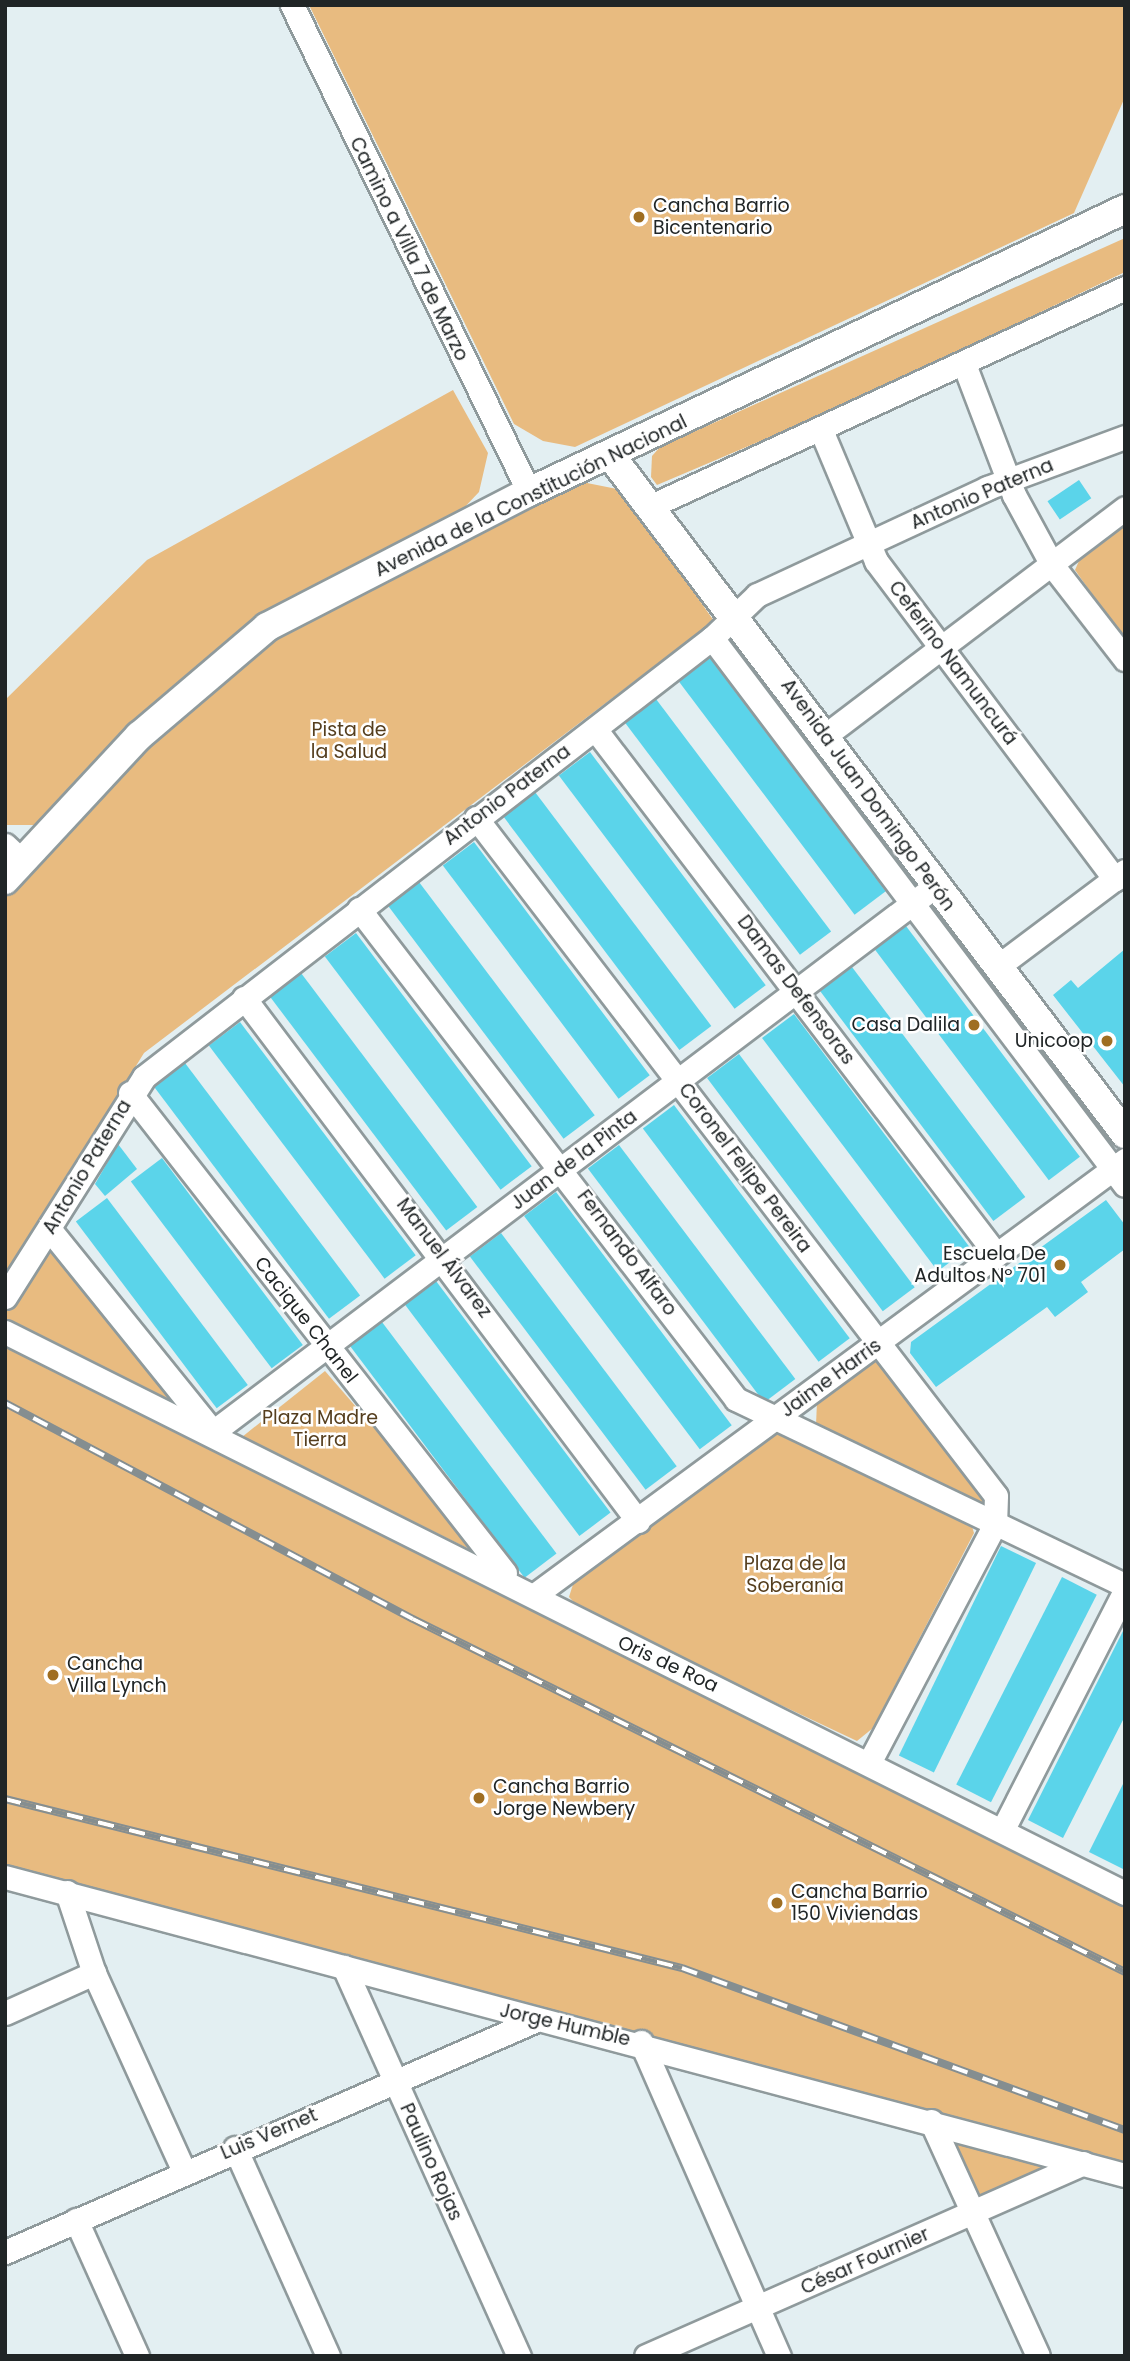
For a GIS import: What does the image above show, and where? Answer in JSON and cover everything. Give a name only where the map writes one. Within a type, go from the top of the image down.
[{"type":"main road","name":"Avenida de la Constitución Nacional","points":[[11,862],[139,736],[267,627],[529,492],[611,456],[1125,209]]},
{"type":"main road","name":"Avenida Juan Domingo Perón","points":[[611,456],[737,616],[826,735],[924,895],[998,967],[1125,1134]]},
{"type":"street","name":"Camino a Villa 7 de Marzo","points":[[292,5],[529,492]]},
{"type":"street","points":[[651,506],[1125,288]]},
{"type":"street","points":[[964,364],[1010,481],[1052,565],[1125,659]]},
{"type":"street","name":"Ceferino Namuncurá","points":[[821,430],[869,544],[942,645],[1120,875]]},
{"type":"street","name":"Antonio Paterna","points":[[5,1297],[50,1230],[130,1093],[244,998],[712,638],[757,595],[1010,481],[1125,437]]},
{"type":"street","points":[[826,735],[1125,508]]},
{"type":"street","points":[[712,638],[924,895],[995,1009],[1117,1163],[1125,1185]]},
{"type":"street","name":"Damas Defensoras","points":[[595,729],[995,1253]]},
{"type":"street","name":"Coronel Felipe Pereira","points":[[476,818],[996,1496],[995,1524]]},
{"type":"street","points":[[998,967],[1120,875]]},
{"type":"street","name":"Juan de la Pinta","points":[[214,1432],[924,895]]},
{"type":"street","name":"Fernando Alfaro","points":[[359,909],[564,1169],[736,1399],[774,1420],[1125,1585]]},
{"type":"street","points":[[995,1009],[1017,992]]},
{"type":"street","name":"Manuel Álvarez","points":[[244,998],[444,1258],[638,1521]]},
{"type":"street","name":"Cacique Chanel","points":[[130,1093],[510,1579]]},
{"type":"street","name":"Jaime Harris","points":[[536,1594],[879,1343],[1117,1163]]},
{"type":"street","name":"Oris de Roa","points":[[50,1230],[214,1432]]},
{"type":"street","name":"Oris de Roa","points":[[5,1332],[510,1579],[595,1630],[870,1761],[1125,1893]]},
{"type":"street","points":[[870,1761],[995,1524]]},
{"type":"street","points":[[1003,1829],[1125,1591]]},
{"type":"street","name":"Jorge Humble","points":[[5,1877],[344,1967],[534,2021],[641,2042],[1125,2175]]},
{"type":"street","points":[[67,1892],[94,1973],[184,2171]]},
{"type":"street","name":"Paulino Rojas","points":[[344,1967],[519,2356]]},
{"type":"street","points":[[5,2013],[94,1973]]},
{"type":"street","name":"Luis Vernet","points":[[5,2252],[235,2148],[534,2021]]},
{"type":"street","points":[[641,2042],[779,2356]]},
{"type":"street","points":[[931,2121],[1038,2356]]},
{"type":"street","points":[[235,2148],[328,2356]]},
{"type":"street","name":"César Fournier","points":[[646,2356],[759,2309],[1083,2163]]},
{"type":"street","points":[[76,2220],[137,2356]]},
{"type":"green space","points":[[309,5],[1125,5],[1125,97],[1074,213],[575,447],[543,441],[514,424]]},
{"type":"green space","points":[[1125,238],[1125,272],[847,404],[657,485],[651,477],[652,456],[660,447]]},
{"type":"green space","points":[[453,390],[488,453],[479,492],[460,512],[253,619],[129,729],[38,825],[5,825],[5,700],[147,560]]},
{"type":"green space","name":"Pista de la Salud","points":[[577,481],[622,490],[714,621],[144,1053],[5,1277],[5,898],[146,748],[281,636]]},
{"type":"green space","points":[[1125,521],[1125,641],[1075,570],[1082,554]]},
{"type":"green space","points":[[736,643],[742,644],[915,888],[733,649]]},
{"type":"green space","points":[[1008,1011],[1013,1011],[1112,1145],[1102,1139]]},
{"type":"green space","points":[[47,1250],[52,1250],[174,1404],[5,1322],[5,1306]]},
{"type":"green space","points":[[5,1347],[1125,1903],[1125,2163],[5,1871]]},
{"type":"green space","points":[[875,1360],[986,1495],[986,1510],[816,1425],[817,1402]]},
{"type":"green space","name":"Plaza Madre Tierra","points":[[325,1371],[473,1542],[467,1548],[242,1437]]},
{"type":"green space","name":"Plaza de la Soberanía","points":[[777,1432],[971,1523],[974,1533],[873,1728],[857,1741],[583,1612],[569,1597],[575,1578]]},
{"type":"green space","points":[[950,2139],[1046,2167],[977,2198]]},
{"type":"building","points":[[1079,480],[1091,498],[1060,519],[1047,501]]},
{"type":"building","points":[[710,658],[886,891],[855,915],[679,681]]},
{"type":"building","points":[[656,699],[831,931],[800,955],[625,722]]},
{"type":"building","points":[[590,752],[766,985],[735,1009],[559,775]]},
{"type":"building","points":[[535,792],[711,1026],[679,1050],[503,816]]},
{"type":"building","points":[[474,842],[650,1075],[619,1099],[443,865]]},
{"type":"building","points":[[419,882],[595,1115],[564,1139],[388,905]]},
{"type":"building","points":[[906,926],[1080,1157],[1049,1180],[875,949]]},
{"type":"building","points":[[356,933],[532,1166],[501,1190],[325,956]]},
{"type":"building","name":"Unicoop","points":[[1125,949],[1125,1087],[1053,995],[1071,980],[1078,988]]},
{"type":"building","points":[[852,967],[1025,1197],[993,1221],[820,991]]},
{"type":"building","points":[[301,973],[477,1207],[446,1230],[270,996]]},
{"type":"building","points":[[794,1014],[970,1247],[938,1271],[762,1038]]},
{"type":"building","points":[[240,1022],[416,1255],[385,1279],[209,1045]]},
{"type":"building","points":[[739,1054],[915,1287],[883,1311],[707,1078]]},
{"type":"building","points":[[185,1063],[360,1295],[329,1319],[154,1086]]},
{"type":"building","points":[[674,1105],[850,1338],[819,1362],[643,1128]]},
{"type":"building","points":[[118,1144],[137,1169],[105,1196],[95,1184]]},
{"type":"building","points":[[619,1145],[795,1379],[764,1402],[588,1168]]},
{"type":"building","points":[[162,1158],[303,1345],[272,1368],[131,1181]]},
{"type":"building","points":[[556,1192],[732,1425],[700,1449],[524,1216]]},
{"type":"building","points":[[107,1198],[248,1385],[217,1408],[76,1221]]},
{"type":"building","name":"Escuela De Adultos Nº 701","points":[[1106,1200],[1125,1225],[1125,1249],[1081,1282],[1088,1292],[1055,1317],[1047,1307],[936,1387],[910,1353],[911,1342]]},
{"type":"building","points":[[501,1233],[677,1466],[646,1490],[470,1256]]},
{"type":"building","points":[[436,1281],[611,1513],[579,1536],[405,1304]]},
{"type":"building","points":[[382,1322],[557,1554],[525,1578],[350,1346]]},
{"type":"building","points":[[1001,1546],[1036,1563],[934,1773],[899,1755]]},
{"type":"building","points":[[1062,1577],[1097,1595],[991,1802],[956,1785]]},
{"type":"building","points":[[1125,1627],[1125,1716],[1063,1838],[1028,1820]]},
{"type":"building","points":[[1125,1780],[1125,1870],[1089,1852]]},
{"type":"railway","points":[[5,1403],[413,1619],[1125,1972]]},
{"type":"railway","points":[[5,1799],[682,1968],[1125,2130]]},
{"type":"place","name":"Cancha Barrio Bicentenario","points":[[639,217]]},
{"type":"place","name":"Casa Dalila","points":[[974,1025]]},
{"type":"place","name":"Unicoop","points":[[1107,1041]]},
{"type":"place","name":"Escuela De Adultos Nº 701","points":[[1060,1265]]},
{"type":"place","name":"Cancha Villa Lynch","points":[[53,1675]]},
{"type":"place","name":"Cancha Barrio Jorge Newbery","points":[[479,1798]]},
{"type":"place","name":"Cancha Barrio 150 Viviendas","points":[[777,1903]]}]
